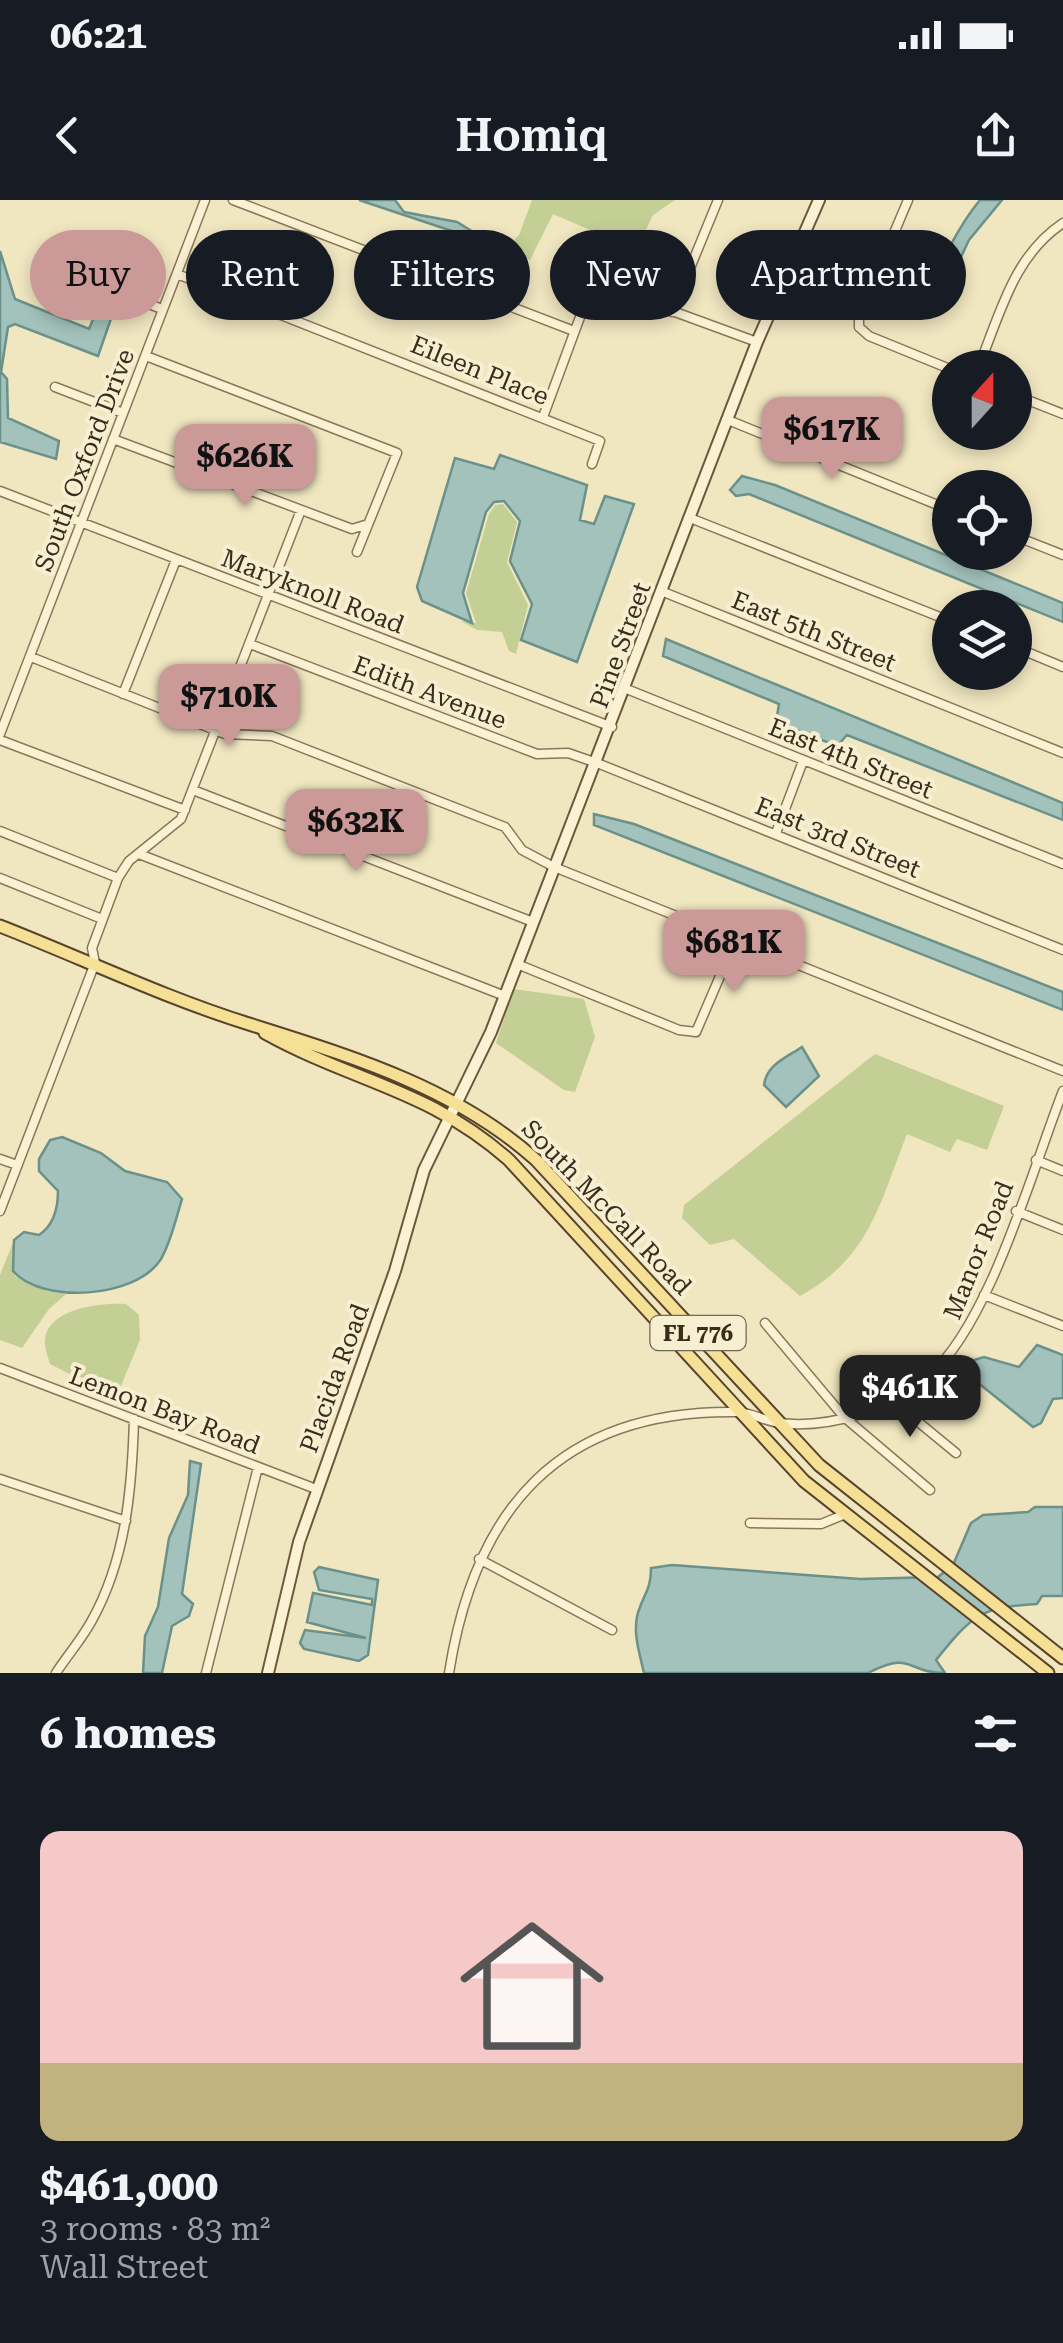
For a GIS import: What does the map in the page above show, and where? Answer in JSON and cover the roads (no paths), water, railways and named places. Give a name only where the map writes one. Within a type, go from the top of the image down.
[{"type":"main road","name":"Pine Street","points":[[452,1107],[480,1059],[612,727],[757,342],[819,200]]},
{"type":"main road","name":"South McCall Road","points":[[0,926],[248,1024],[292,1035],[452,1107],[536,1160],[779,1423],[857,1499],[1063,1658]]},
{"type":"main road","name":"South McCall Road","points":[[452,1107],[508,1160],[804,1481],[1048,1673]]},
{"type":"main road","name":"Placida Road","points":[[268,1673],[316,1488],[395,1271],[424,1170],[452,1107]]},
{"type":"main road","points":[[608,1271],[620,1264],[652,1292],[663,1295]]},
{"type":"street","name":"South Oxford Drive","points":[[166,300],[205,200]]},
{"type":"street","points":[[233,200],[574,332]]},
{"type":"street","points":[[696,254],[718,200]]},
{"type":"street","points":[[908,200],[856,328],[932,362]]},
{"type":"street","points":[[985,350],[1021,264],[1038,242],[1063,223]]},
{"type":"street","name":"Eileen Place","points":[[177,274],[600,441],[592,464]]},
{"type":"street","name":"South Oxford Drive","points":[[0,737],[159,320]]},
{"type":"street","points":[[543,417],[579,320]]},
{"type":"street","points":[[695,320],[757,342]]},
{"type":"street","points":[[146,356],[397,453],[357,552]]},
{"type":"street","points":[[55,387],[123,413]]},
{"type":"street","points":[[1032,402],[1063,414]]},
{"type":"street","points":[[728,420],[932,503]]},
{"type":"street","points":[[113,439],[352,529],[361,529],[367,523]]},
{"type":"street","name":"Maryknoll Road","points":[[1,493],[612,727]]},
{"type":"street","points":[[0,1212],[95,963],[92,948],[118,878],[139,854],[176,826],[185,810],[300,510]]},
{"type":"street","points":[[690,518],[932,614]]},
{"type":"street","points":[[1032,543],[1063,555]]},
{"type":"street","points":[[124,694],[176,560]]},
{"type":"street","name":"East 5th Street","points":[[661,591],[1063,753]]},
{"type":"street","name":"Edith Avenue","points":[[250,644],[537,754],[568,753],[597,763]]},
{"type":"street","points":[[1032,655],[1063,667]]},
{"type":"street","points":[[31,657],[234,736],[272,736],[505,828],[522,850],[554,867],[1063,1071]]},
{"type":"street","name":"East 4th Street","points":[[624,688],[1063,864]]},
{"type":"street","points":[[0,737],[185,810]]},
{"type":"street","points":[[776,834],[804,761]]},
{"type":"street","name":"East 3rd Street","points":[[597,763],[1063,950]]},
{"type":"street","points":[[193,790],[533,922]]},
{"type":"street","points":[[0,831],[118,878]]},
{"type":"street","points":[[139,854],[504,996]]},
{"type":"street","points":[[0,878],[102,919]]},
{"type":"street","points":[[517,964],[679,1030],[696,1032],[736,938]]},
{"type":"street","name":"Manor Road","points":[[449,1673],[463,1600],[479,1560],[518,1500],[545,1472],[584,1444],[628,1425],[665,1416],[742,1412],[779,1423],[844,1417],[899,1398],[947,1359],[972,1324],[1063,1092]]},
{"type":"street","points":[[0,1158],[17,1166]]},
{"type":"street","points":[[1036,1160],[1063,1170]]},
{"type":"street","points":[[0,1172],[13,1177]]},
{"type":"street","points":[[1016,1212],[1063,1230]]},
{"type":"street","points":[[984,1295],[1063,1326]]},
{"type":"street","points":[[765,1324],[844,1417],[930,1490]]},
{"type":"street","name":"Lemon Bay Road","points":[[0,1368],[316,1488]]},
{"type":"street","points":[[899,1398],[911,1416],[956,1452]]},
{"type":"street","points":[[56,1673],[90,1626],[104,1596],[126,1520],[134,1419]]},
{"type":"street","points":[[206,1673],[258,1468]]},
{"type":"street","points":[[0,1479],[126,1520]]},
{"type":"street","points":[[750,1523],[820,1524],[843,1515]]},
{"type":"street","points":[[479,1560],[612,1630]]},
{"type":"water","points":[[359,200],[395,200],[404,212],[457,222],[470,230],[449,230]]},
{"type":"water","points":[[980,200],[1002,200],[966,246],[966,230],[960,230]]},
{"type":"water","points":[[0,251],[15,299],[30,305],[30,320],[67,320],[89,329],[93,320],[111,320],[98,356],[15,324],[8,327],[1,372],[7,379],[8,418],[59,441],[56,459],[0,442]]},
{"type":"water","points":[[500,455],[587,485],[580,520],[594,524],[605,496],[634,504],[577,662],[521,640],[532,604],[510,561],[520,521],[504,501],[494,502],[486,512],[463,593],[472,623],[422,601],[417,587],[455,458],[494,469]]},
{"type":"water","points":[[742,476],[775,485],[932,549],[932,569],[749,494],[736,496],[730,490]]},
{"type":"water","points":[[935,570],[982,570],[1031,590],[984,590]]},
{"type":"water","points":[[1032,590],[1063,603],[1063,622],[1032,609]]},
{"type":"water","points":[[666,639],[1063,803],[1063,820],[847,735],[837,746],[776,722],[779,704],[663,656]]},
{"type":"water","points":[[594,814],[634,824],[1063,992],[1063,1010],[594,825]]},
{"type":"water","points":[[802,1047],[819,1076],[786,1107],[764,1085],[778,1062]]},
{"type":"water","points":[[62,1137],[101,1153],[125,1171],[167,1182],[182,1199],[161,1259],[149,1272],[111,1289],[66,1292],[26,1282],[13,1271],[14,1240],[24,1232],[39,1235],[54,1216],[58,1191],[39,1171],[39,1159],[50,1140]]},
{"type":"water","points":[[1037,1345],[1063,1355],[1063,1398],[1053,1399],[1041,1423],[1033,1427],[972,1378],[967,1362],[984,1357],[1019,1367]]},
{"type":"water","points":[[190,1461],[201,1464],[182,1594],[193,1604],[189,1616],[172,1626],[162,1673],[143,1673],[145,1636],[158,1607],[169,1538],[188,1495]]},
{"type":"water","points":[[1035,1507],[1063,1507],[1063,1596],[1042,1596],[1037,1604],[1002,1608],[978,1617],[936,1660],[945,1673],[894,1663],[868,1673],[644,1673],[636,1623],[651,1568],[672,1565],[860,1579],[938,1577],[953,1565],[971,1523],[983,1515],[1028,1512]]},
{"type":"water","points":[[319,1567],[378,1580],[368,1655],[359,1661],[304,1649],[300,1643],[305,1630],[366,1638],[307,1622],[313,1593],[372,1605],[372,1599],[319,1590],[314,1572]]}]
